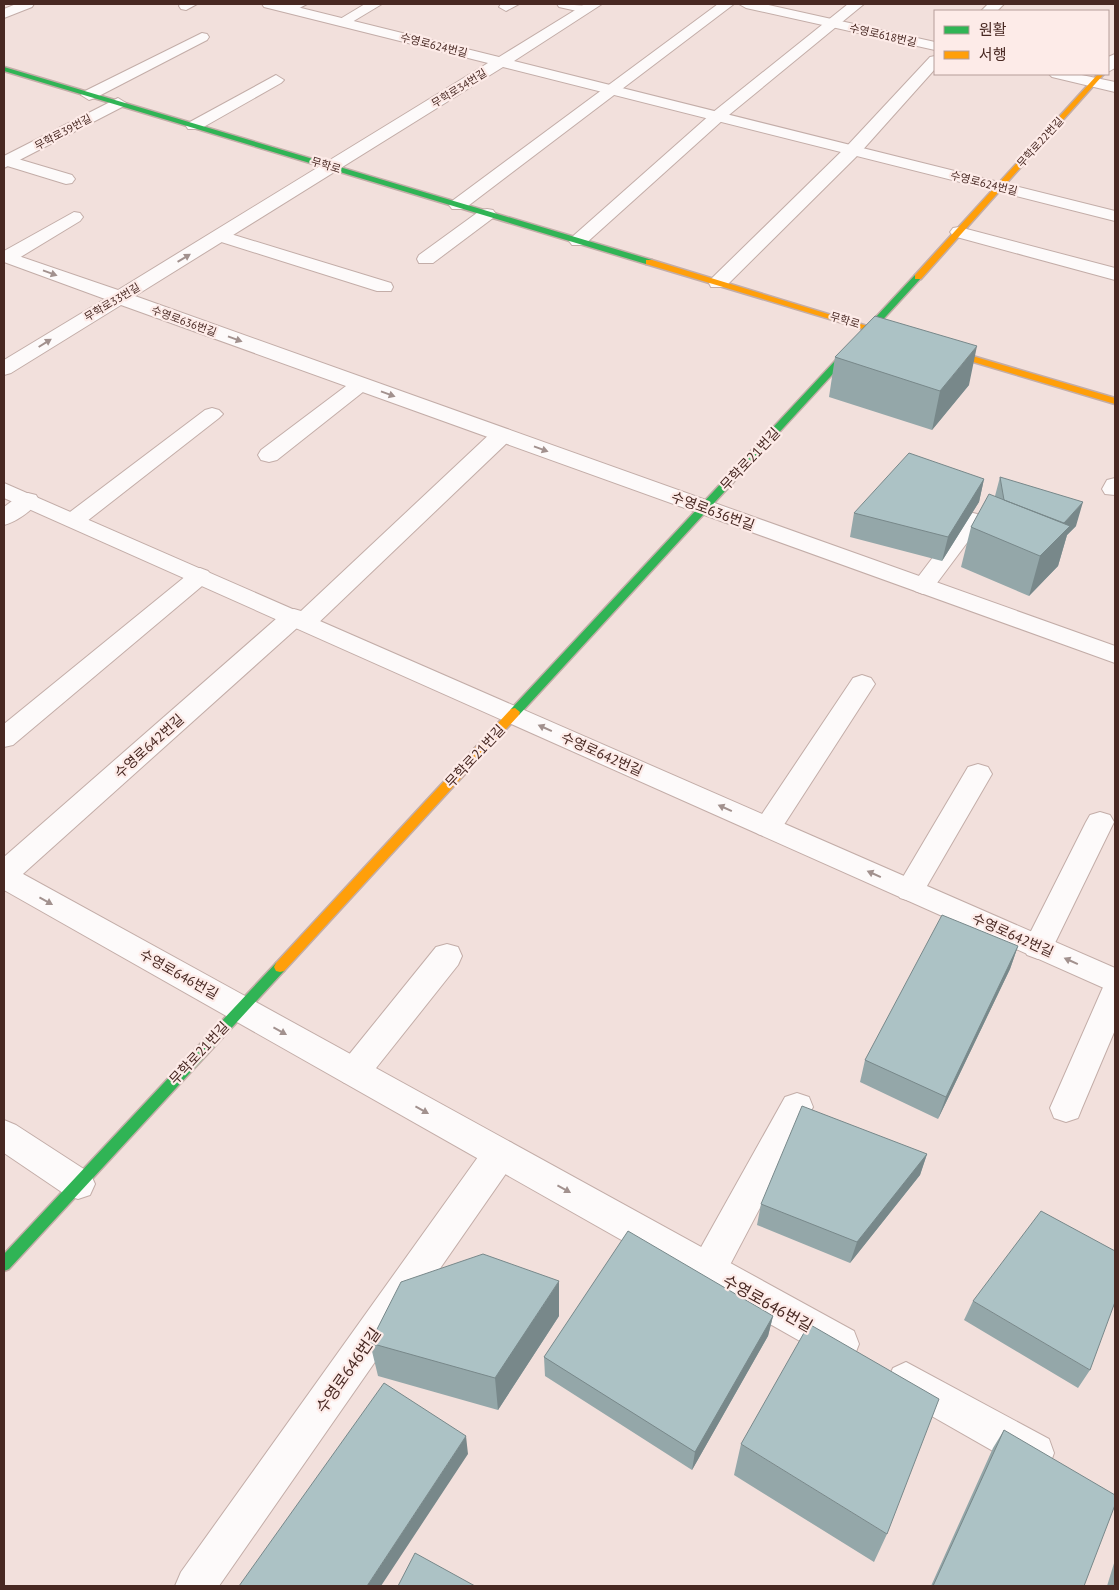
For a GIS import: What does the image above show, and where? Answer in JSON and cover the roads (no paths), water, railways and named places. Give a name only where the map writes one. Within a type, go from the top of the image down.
[{"type":"street","points":[[4,14],[27,4]]},
{"type":"street","name":"수영로624번길","points":[[269,4],[295,6],[342,22],[1115,216]]},
{"type":"street","points":[[342,22],[375,4]]},
{"type":"street","name":"무학로34번길","points":[[564,4],[590,6]]},
{"type":"street","points":[[458,205],[727,4]]},
{"type":"street","name":"수영로618번길","points":[[746,4],[934,46]]},
{"type":"street","name":"수영로618번길","points":[[832,23],[857,4]]},
{"type":"street","name":"무학로34번길","points":[[333,167],[590,6]]},
{"type":"street","points":[[578,241],[718,116],[832,23]]},
{"type":"street","points":[[89,95],[202,37]]},
{"type":"street","points":[[718,282],[854,150],[934,61]]},
{"type":"street","name":"무학로","points":[[4,69],[900,337]]},
{"type":"street","points":[[1067,75],[1098,78],[1115,87]]},
{"type":"street","name":"무학로22번길","points":[[872,328],[1098,78]]},
{"type":"street","points":[[194,126],[276,80]]},
{"type":"street","name":"무학로39번길","points":[[6,162],[118,104]]},
{"type":"street","name":"무학로39번길","points":[[6,162],[66,179]]},
{"type":"street","name":"무학로33번길","points":[[4,369],[333,167]]},
{"type":"street","points":[[426,259],[488,214]]},
{"type":"street","name":"수영로636번길","points":[[5,257],[74,217]]},
{"type":"street","points":[[959,232],[1115,274]]},
{"type":"street","points":[[221,236],[384,287]]},
{"type":"street","name":"수영로636번길","points":[[5,257],[1115,655]]},
{"type":"street","name":"무학로21번길","points":[[4,1264],[872,328]]},
{"type":"street","points":[[928,345],[1115,401]]},
{"type":"street","points":[[270,455],[361,384]]},
{"type":"street","points":[[74,520],[212,414]]},
{"type":"street","points":[[299,620],[502,435]]},
{"type":"street","name":"수영로642번길","points":[[4,490],[1115,980]]},
{"type":"street","points":[[4,518],[28,500]]},
{"type":"street","points":[[923,586],[973,520]]},
{"type":"street","points":[[4,738],[200,576]]},
{"type":"street","name":"수영로642번길","points":[[4,876],[299,620]]},
{"type":"street","points":[[768,827],[862,684]]},
{"type":"street","points":[[910,890],[978,774]]},
{"type":"street","points":[[1038,947],[1100,822]]},
{"type":"street","name":"수영로646번길","points":[[4,876],[1063,1469]]},
{"type":"street","points":[[354,1072],[447,956]]},
{"type":"street","points":[[1066,1108],[1115,994]]},
{"type":"street","name":"수영로646번길","points":[[708,1270],[797,1107]]},
{"type":"street","points":[[4,1135],[78,1184]]},
{"type":"street","name":"수영로646번길","points":[[195,1586],[500,1154]]}]
